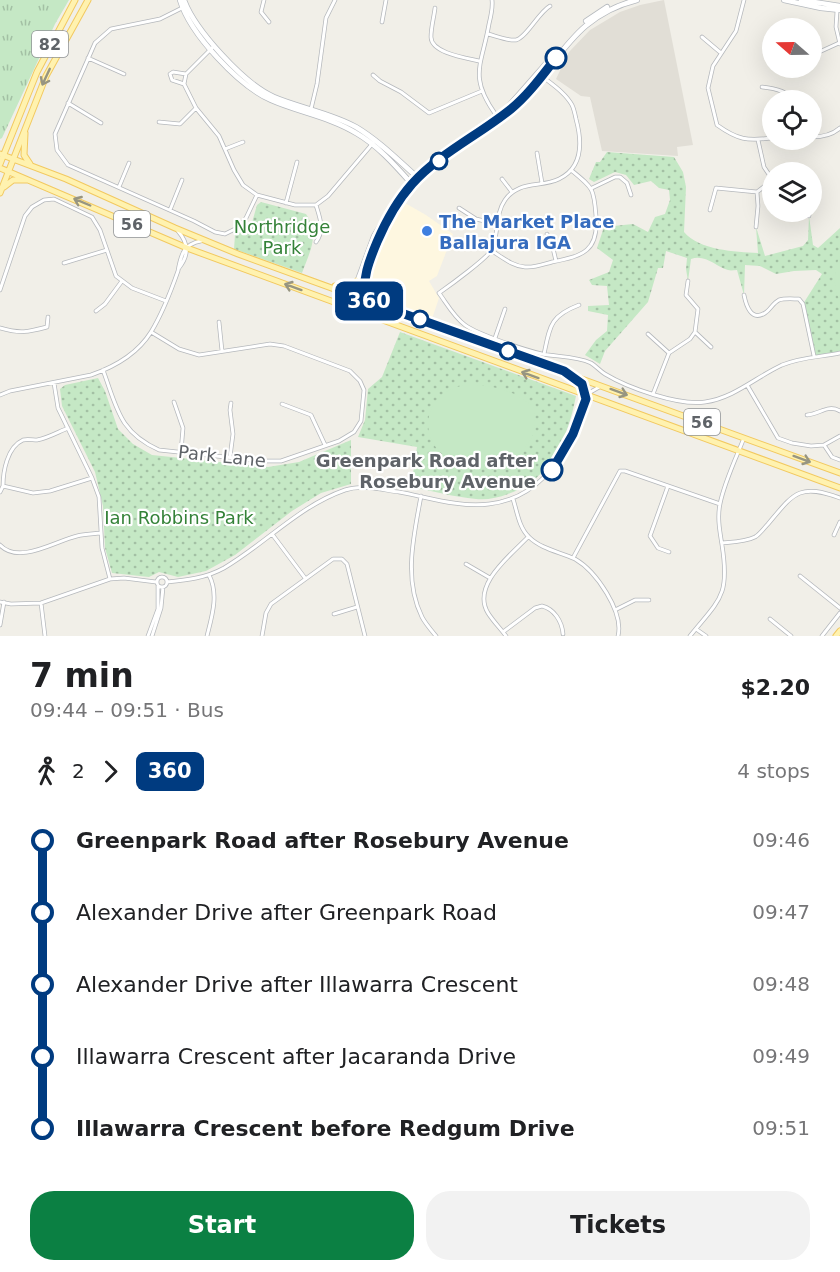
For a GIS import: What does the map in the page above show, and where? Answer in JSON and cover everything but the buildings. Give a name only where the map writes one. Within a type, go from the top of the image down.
[{"type":"main road","name":"82","points":[[0,166],[2,155],[41,63],[75,0]]},
{"type":"main road","name":"82","points":[[0,192],[46,76],[88,0]]},
{"type":"main road","points":[[540,75],[579,27],[598,12],[626,0]]},
{"type":"main road","points":[[354,296],[357,280],[380,225],[398,196],[432,160],[498,117],[586,24],[612,9],[637,0]]},
{"type":"main road","points":[[784,0],[838,8]]},
{"type":"main road","points":[[801,0],[838,8]]},
{"type":"main road","points":[[183,3],[212,48],[244,77],[272,96],[310,112],[345,122],[417,177]]},
{"type":"main road","points":[[25,128],[24,155],[33,165]]},
{"type":"main road","points":[[0,145],[10,139]]},
{"type":"main road","points":[[373,143],[411,183]]},
{"type":"main road","name":"56","points":[[2,155],[33,165],[206,241],[840,473]]},
{"type":"main road","name":"56","points":[[0,166],[187,248],[840,488]]},
{"type":"main road","points":[[0,192],[13,180],[33,180]]},
{"type":"main road","points":[[350,308],[392,211],[411,183]]},
{"type":"main road","points":[[103,211],[104,201],[110,199]]},
{"type":"main road","points":[[365,300],[366,270]]},
{"type":"main road","points":[[327,286],[349,287],[357,280]]},
{"type":"main road","points":[[836,636],[840,631]]},
{"type":"street","points":[[264,0],[261,12],[269,22]]},
{"type":"street","points":[[310,112],[318,84],[326,18],[335,0]]},
{"type":"street","points":[[382,22],[386,0]]},
{"type":"street","points":[[492,0],[488,34],[479,61],[478,78],[484,98],[498,117]]},
{"type":"street","points":[[744,0],[736,32],[712,66],[708,88],[717,125],[734,137],[762,139]]},
{"type":"street","points":[[183,3],[160,19],[111,28],[95,43],[55,134],[57,150],[68,165],[215,232],[225,234],[239,227],[257,195]]},
{"type":"street","points":[[488,34],[515,40],[522,37],[544,9],[550,6]]},
{"type":"street","points":[[435,8],[431,39],[434,45],[444,52],[479,61]]},
{"type":"street","points":[[822,51],[840,43],[836,27],[838,8]]},
{"type":"street","points":[[702,37],[721,53]]},
{"type":"street","points":[[212,48],[186,74],[184,84],[196,108],[219,136],[243,186],[257,195],[295,205],[316,205],[328,196],[373,143]]},
{"type":"street","points":[[88,58],[124,74]]},
{"type":"street","points":[[184,84],[172,80],[170,74],[173,72],[186,74]]},
{"type":"street","points":[[373,75],[429,113],[482,91]]},
{"type":"street","points":[[540,75],[563,94],[572,105],[580,135],[581,149],[571,170],[559,179],[524,185],[505,200],[497,224],[492,251],[439,294],[466,326],[544,354],[591,363],[604,374],[620,382],[676,401],[704,402],[732,394],[784,364],[814,356],[840,353]]},
{"type":"street","points":[[762,87],[777,90]]},
{"type":"street","points":[[68,103],[101,123]]},
{"type":"street","points":[[159,123],[180,124],[196,108]]},
{"type":"street","points":[[822,136],[840,129]]},
{"type":"street","points":[[758,140],[763,162]]},
{"type":"street","points":[[225,149],[243,142]]},
{"type":"street","points":[[537,153],[542,183]]},
{"type":"street","points":[[286,203],[297,162]]},
{"type":"street","points":[[119,187],[129,163]]},
{"type":"street","points":[[492,251],[524,267],[582,255],[590,249],[597,228],[594,194],[592,188],[571,170]]},
{"type":"street","points":[[592,188],[615,177],[620,177],[627,183],[631,195]]},
{"type":"street","points":[[502,179],[513,192]]},
{"type":"street","points":[[171,210],[182,180]]},
{"type":"street","points":[[710,210],[716,188],[757,192],[762,188]]},
{"type":"street","points":[[756,227],[757,192]]},
{"type":"street","points":[[0,290],[25,216],[32,207],[44,200],[54,199],[92,217],[100,230],[116,276],[132,288],[165,301]]},
{"type":"street","points":[[316,205],[322,225],[321,234],[316,242]]},
{"type":"street","points":[[459,208],[476,219],[497,224]]},
{"type":"street","points":[[175,228],[185,240],[187,248]]},
{"type":"street","points":[[547,234],[551,240],[556,261]]},
{"type":"street","points":[[0,395],[104,370],[124,359],[151,332],[178,270],[183,251],[195,242],[206,241]]},
{"type":"street","points":[[64,263],[106,250]]},
{"type":"street","points":[[96,311],[105,304],[122,281]]},
{"type":"street","points":[[653,393],[669,352],[690,339],[695,332],[698,309],[686,295],[688,281]]},
{"type":"street","points":[[744,295],[749,311],[758,315],[766,312],[778,300],[799,299],[803,304],[814,356]]},
{"type":"street","points":[[544,354],[553,321],[558,314],[579,305]]},
{"type":"street","points":[[495,338],[505,309]]},
{"type":"street","points":[[0,328],[16,333],[48,327],[48,317]]},
{"type":"street","points":[[219,322],[222,351]]},
{"type":"street","name":"Park Lane","points":[[104,370],[122,421],[132,434],[159,450],[281,461],[339,441],[354,432],[361,421],[364,390],[355,375],[284,346],[270,344],[200,355],[189,353],[151,332]]},
{"type":"street","points":[[695,332],[711,347]]},
{"type":"street","points":[[648,334],[669,352]]},
{"type":"street","points":[[150,636],[158,609],[161,587],[167,582],[194,579],[224,568],[323,498],[349,489],[371,488],[464,504],[488,505],[513,499],[531,489],[545,478],[559,461],[586,399],[582,384],[564,371]]},
{"type":"street","points":[[54,383],[58,408],[99,497],[102,548],[110,579]]},
{"type":"street","points":[[747,385],[778,438],[811,446],[824,445],[840,436]]},
{"type":"street","points":[[585,395],[592,389],[603,386]]},
{"type":"street","points":[[174,402],[183,428],[181,452]]},
{"type":"street","points":[[230,458],[233,434],[231,404]]},
{"type":"street","points":[[282,404],[311,415],[325,445]]},
{"type":"street","points":[[807,415],[834,407],[840,411]]},
{"type":"street","points":[[0,492],[8,458],[14,448],[23,440],[36,440],[68,428]]},
{"type":"street","points":[[690,636],[719,601],[725,587],[726,569],[719,526],[720,504],[744,438]]},
{"type":"street","points":[[824,445],[832,457],[840,460]]},
{"type":"street","points":[[573,558],[620,471],[720,504]]},
{"type":"street","points":[[3,486],[33,493],[50,491],[92,478]]},
{"type":"street","points":[[668,486],[650,536],[658,548],[669,552]]},
{"type":"street","points":[[722,543],[747,540],[758,536],[789,500],[808,490],[820,491],[840,498]]},
{"type":"street","points":[[422,496],[412,545],[412,591],[422,617],[435,636]]},
{"type":"street","points":[[513,499],[520,524],[528,537],[573,558],[591,572],[616,610],[620,630],[618,636]]},
{"type":"street","points":[[834,535],[840,522]]},
{"type":"street","points":[[0,545],[5,550],[19,553],[76,536],[101,533]]},
{"type":"street","points":[[272,534],[306,579]]},
{"type":"street","points":[[528,537],[490,578],[486,587],[487,611],[505,634],[535,608],[542,606],[553,612],[562,626],[563,634]]},
{"type":"street","points":[[262,636],[266,613],[271,604],[333,559],[342,560],[347,564],[365,636]]},
{"type":"street","points":[[466,564],[490,578]]},
{"type":"street","points":[[207,636],[215,593],[214,584],[209,575]]},
{"type":"street","points":[[800,576],[840,608]]},
{"type":"street","points":[[156,582],[162,577],[167,582]]},
{"type":"street","points":[[0,625],[2,602],[41,603],[110,579],[124,578],[156,582],[161,587]]},
{"type":"street","points":[[616,610],[635,600],[649,600]]},
{"type":"street","points":[[41,603],[45,636]]},
{"type":"street","points":[[334,614],[357,607]]},
{"type":"street","points":[[822,636],[840,613]]},
{"type":"street","points":[[770,619],[791,636]]},
{"type":"street","points":[[696,628],[706,636]]},
{"type":"shaded area","points":[[664,0],[693,145],[677,147],[678,156],[602,151],[590,97],[581,96],[556,79],[569,52],[590,30],[620,12]]},
{"type":"shaded area","points":[[405,203],[453,234],[437,276],[429,281],[439,298],[432,319],[371,297],[366,288],[386,229],[393,216]]},
{"type":"green space","points":[[0,0],[69,0],[55,24],[0,139]]},
{"type":"green space","points":[[607,152],[674,157],[683,172],[686,187],[684,232],[699,243],[708,246],[728,251],[758,253],[756,227],[765,256],[803,246],[808,240],[809,222],[813,245],[818,248],[840,228],[840,353],[814,356],[803,304],[822,274],[816,270],[776,274],[760,266],[745,265],[744,295],[737,270],[728,270],[706,259],[691,259],[688,281],[687,258],[666,251],[663,268],[658,268],[648,302],[605,351],[600,364],[585,355],[596,340],[607,331],[608,315],[588,311],[588,306],[609,305],[607,286],[592,285],[589,280],[609,272],[613,260],[597,248],[604,227],[633,224],[648,232],[655,217],[665,214],[670,200],[669,190],[659,188],[651,181],[634,185],[626,175],[615,172],[594,182],[589,179],[596,162],[600,162]]},
{"type":"green space","name":"Northridge Park","points":[[261,202],[306,214],[313,236],[302,273],[234,249],[235,235],[251,226],[257,205]]},
{"type":"green space","points":[[840,255],[840,301],[835,278]]},
{"type":"green space","points":[[400,332],[576,396],[562,441],[555,455],[536,479],[508,494],[484,499],[460,497],[411,487],[417,447],[358,437],[365,420],[368,389],[382,377]]},
{"type":"green space","name":"Ian Robbins Park","points":[[98,378],[118,429],[133,444],[152,455],[268,467],[299,462],[351,440],[351,484],[321,493],[292,511],[235,555],[206,571],[178,577],[159,572],[149,577],[112,573],[105,548],[103,506],[95,472],[62,406],[60,389],[65,385]]},
{"type":"green space","points":[[463,385],[501,389],[518,396],[534,408],[533,435],[516,455],[499,464],[479,465],[448,458],[434,445],[428,429],[430,412],[434,404],[446,392]]},
{"type":"bus line","name":"360","points":[[552,470],[573,434],[586,399],[584,388],[578,380],[564,371],[365,300],[364,289],[366,270],[376,244],[401,197],[432,165],[515,106],[556,58]]},
{"type":"place","name":"The Market Place Ballajura IGA","points":[[427,231]]},
{"type":"place","name":"Greenpark Road after Rosebury Avenue","points":[[552,470]]}]
